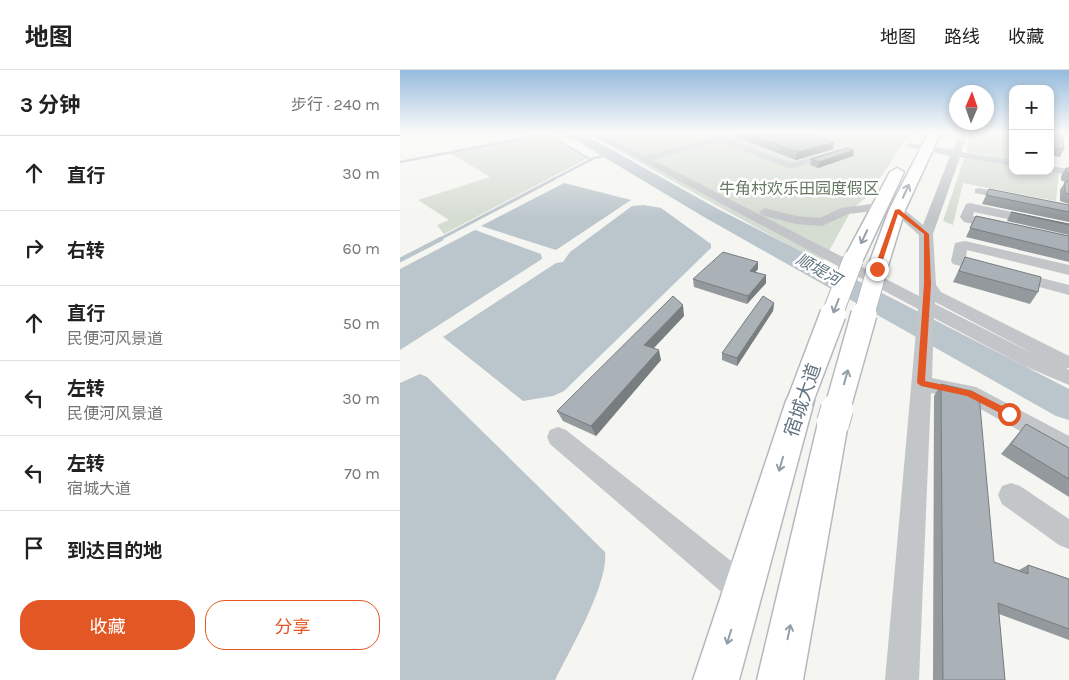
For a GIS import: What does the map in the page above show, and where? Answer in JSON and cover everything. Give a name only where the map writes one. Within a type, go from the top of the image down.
[{"type":"main road","name":"宿城大道","points":[[716,680],[800,401],[853,260],[902,160]]},
{"type":"main road","name":"宿城大道","points":[[780,680],[833,424],[877,269],[897,210],[920,160]]},
{"type":"street","points":[[649,160],[1029,360],[1069,378]]},
{"type":"street","points":[[776,160],[790,166],[808,160]]},
{"type":"street","points":[[902,680],[928,284],[926,234],[952,160]]},
{"type":"street","points":[[1054,170],[1069,172]]},
{"type":"street","points":[[979,191],[1024,200]]},
{"type":"street","points":[[722,199],[784,218],[810,222],[831,220],[838,214],[855,208],[878,207]]},
{"type":"street","points":[[1069,228],[970,207],[966,217],[1069,242]]},
{"type":"street","points":[[897,210],[926,234]]},
{"type":"street","points":[[1069,270],[965,245],[960,246],[958,260],[1069,290]]},
{"type":"street","points":[[928,284],[935,295],[1069,364]]},
{"type":"street","points":[[921,377],[969,393],[1069,448]]},
{"type":"street","points":[[558,437],[744,591]]},
{"type":"street","points":[[1011,495],[1069,535]]},
{"type":"green space","points":[[462,160],[583,160],[444,234],[437,225],[449,220],[418,200],[490,177]]},
{"type":"green space","name":"牛角村欢乐田园度假区","points":[[636,160],[892,160],[868,196],[852,209],[822,264]]},
{"type":"green space","points":[[963,160],[992,160],[1009,163],[1009,175],[1054,175],[1054,172],[1059,172],[1056,201],[963,183],[953,225],[943,221]]},
{"type":"shaded area","points":[[564,183],[631,200],[556,250],[481,226]]},
{"type":"shaded area","points":[[644,205],[661,208],[711,244],[711,248],[564,391],[553,396],[523,401],[443,337],[556,263],[563,262],[570,252],[632,206]]},
{"type":"shaded area","points":[[475,230],[541,254],[542,259],[400,350],[400,269]]},
{"type":"shaded area","points":[[420,374],[427,377],[605,552],[605,565],[595,598],[555,680],[400,680],[400,383]]},
{"type":"building","points":[[1065,182],[1069,182],[1069,194],[1065,193]]},
{"type":"building","points":[[989,189],[1069,205],[1069,212],[986,195]]},
{"type":"building","points":[[1011,212],[1069,224],[1069,225]]},
{"type":"building","points":[[976,216],[1069,236],[1069,252],[970,228]]},
{"type":"building","points":[[723,252],[758,262],[750,271],[766,275],[748,296],[693,279]]},
{"type":"building","points":[[965,257],[1041,277],[1038,292],[959,271]]},
{"type":"building","points":[[673,296],[683,305],[644,345],[659,350],[591,426],[557,411]]},
{"type":"building","points":[[763,296],[774,303],[737,358],[722,353]]},
{"type":"building","points":[[941,384],[971,391],[979,395],[994,562],[1028,574],[1028,565],[1069,579],[1069,629],[998,603],[1005,680],[943,680]]},
{"type":"building","points":[[1026,424],[1069,448],[1069,479],[1011,444]]},
{"type":"waterway","points":[[400,162],[408,160]]},
{"type":"waterway","points":[[552,180],[589,160]]},
{"type":"waterway","name":"顺堤河","points":[[619,160],[711,213],[1069,406]]},
{"type":"waterway","points":[[438,240],[554,179]]},
{"type":"waterway","points":[[400,260],[441,239]]},
{"type":"route","points":[[877,269],[897,210],[926,234],[928,284],[921,383],[969,393],[1009,414]]}]
